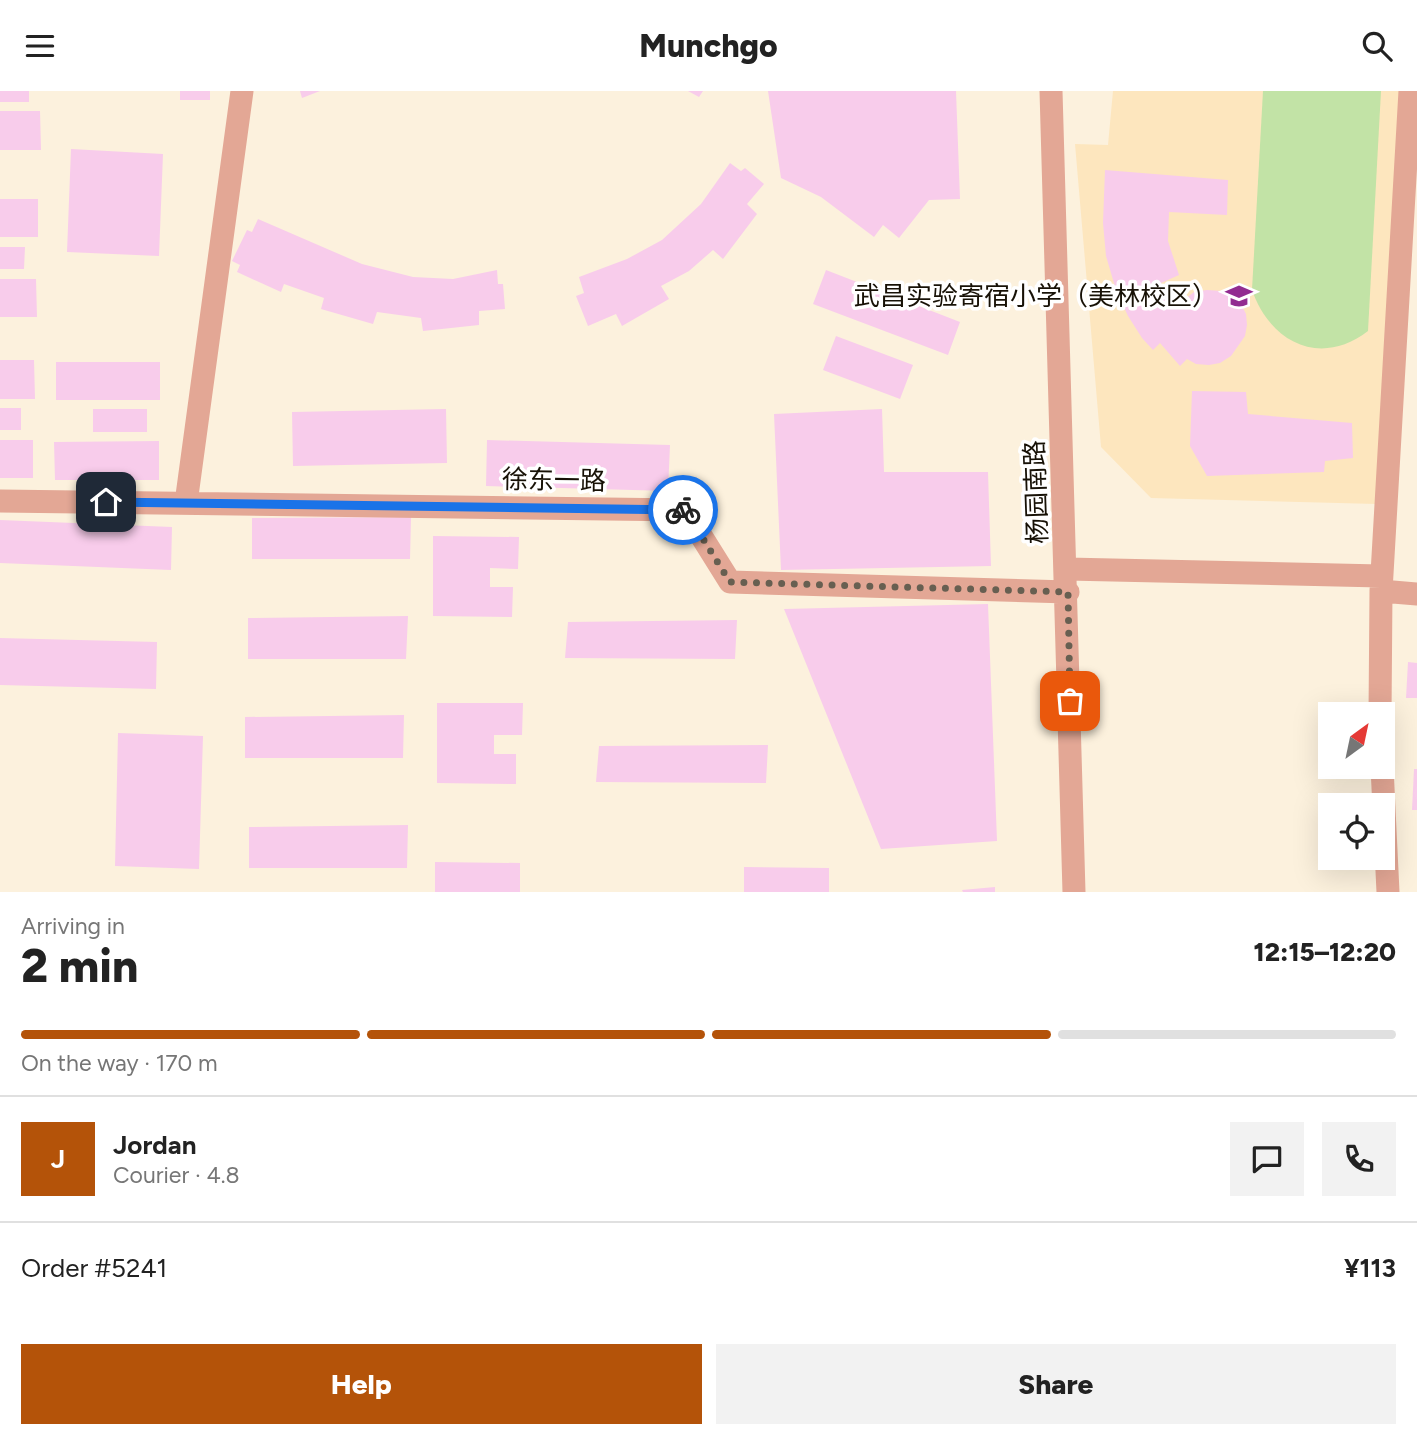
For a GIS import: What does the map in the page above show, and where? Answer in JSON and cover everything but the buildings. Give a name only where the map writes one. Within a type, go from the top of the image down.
[{"type":"street","points":[[186,503],[242,91]]},
{"type":"street","name":"杨园南路","points":[[1051,91],[1068,592],[1074,892]]},
{"type":"street","points":[[1380,702],[1381,584],[1410,91]]},
{"type":"street","name":"徐东一路","points":[[0,501],[685,510],[730,582],[1068,592]]},
{"type":"street","points":[[1066,569],[1381,584],[1417,594]]},
{"type":"street","points":[[1383,779],[1388,892]]},
{"type":"shaded area","name":"武昌实验寄宿小学（美林校区）","points":[[1113,91],[1403,91],[1377,504],[1151,498],[1101,447],[1075,144],[1108,145]]},
{"type":"green space","points":[[1263,91],[1381,91],[1368,331],[1350,342],[1332,348],[1299,344],[1284,336],[1271,324],[1252,290]]},
{"type":"way so far","points":[[683,510],[730,582],[1068,592],[1070,701]]},
{"type":"place","name":"武昌实验寄宿小学（美林校区）","points":[[1239,296]]},
{"type":"route","points":[[106,502],[683,510]]}]
